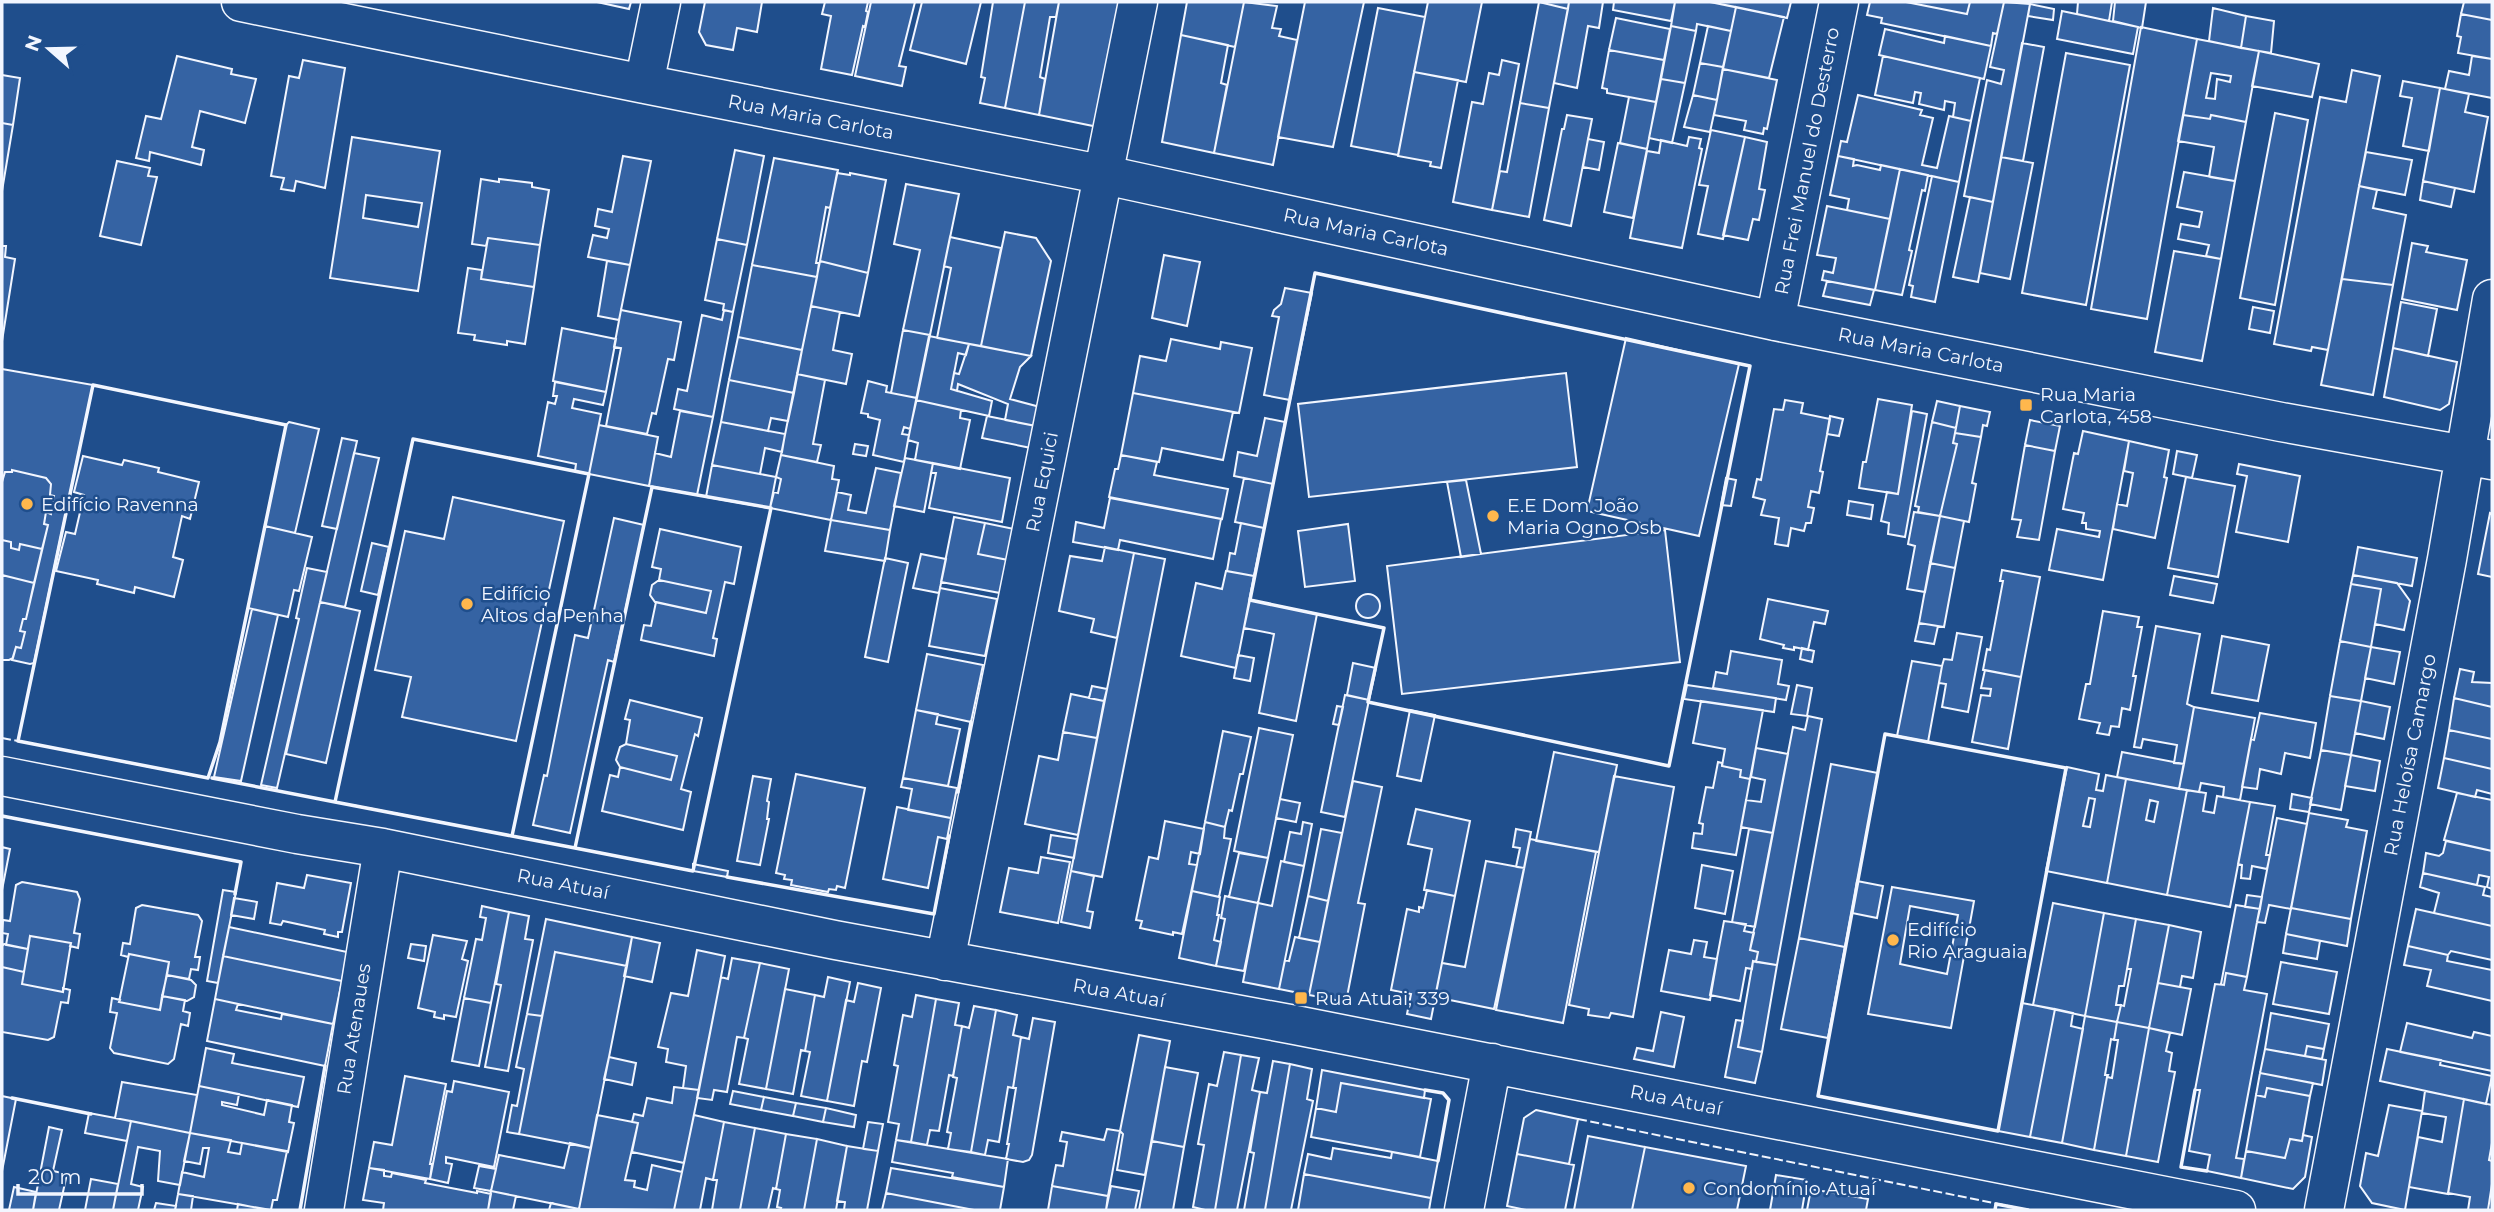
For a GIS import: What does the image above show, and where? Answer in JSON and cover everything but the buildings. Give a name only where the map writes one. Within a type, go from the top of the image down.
[{"type":"street","name":"Rua Maria Carlota","points":[[241,2],[1105,175],[1775,321],[2268,419],[2478,457]]},
{"type":"street","points":[[644,84],[661,2]]},
{"type":"street","name":"Rua Equici","points":[[945,961],[1138,2]]},
{"type":"street","name":"Rua Frei Manuel do Desterro","points":[[1775,321],[1839,2]]},
{"type":"street","name":"Rua Heloísa Camargo","points":[[2324,1210],[2447,559],[2478,457],[2492,299]]},
{"type":"street","name":"Rua Atuaí","points":[[2,776],[297,834],[383,848],[945,961],[1492,1063],[2236,1210]]},
{"type":"street","name":"Rua Atenaues","points":[[324,1210],[383,848]]},
{"type":"street","points":[[1464,1210],[1492,1063]]},
{"type":"fence","points":[[2,738],[18,741]]},
{"type":"fence","points":[[94,756],[208,778]]},
{"type":"fence","points":[[352,805],[512,836]]},
{"type":"fence","points":[[2,816],[241,862]]},
{"type":"fence","points":[[575,848],[693,871]]},
{"type":"fence","points":[[1818,1096],[1998,1131]]},
{"type":"fence","points":[[1578,1119],[2028,1210]]},
{"type":"wall","points":[[1315,273],[1750,366],[1669,766],[1368,702],[1384,628],[1250,600],[1315,273]]},
{"type":"wall","points":[[93,385],[286,425],[220,742],[208,778],[18,741],[93,385]]},
{"type":"wall","points":[[413,439],[589,474],[512,836],[335,802],[413,439]]},
{"type":"wall","points":[[652,487],[771,508],[693,871],[575,848],[652,487]]},
{"type":"wall","points":[[958,792],[971,722]]},
{"type":"wall","points":[[1885,734],[2066,768],[1998,1131],[1818,1096],[1885,734]]},
{"type":"wall","points":[[212,778],[335,802]]},
{"type":"wall","points":[[2,816],[241,862],[235,894]]},
{"type":"wall","points":[[512,836],[575,848]]},
{"type":"wall","points":[[727,877],[934,914],[949,836]]},
{"type":"wall","points":[[300,1210],[325,1066]]},
{"type":"wall","points":[[1425,1090],[1443,1093],[1449,1100],[1438,1161]]},
{"type":"wall","points":[[2195,1090],[2181,1167],[2207,1171]]},
{"type":"wall","points":[[12,1098],[91,1114]]},
{"type":"wall","points":[[1995,1210],[1996,1204],[2028,1210]]},
{"type":"place","name":"Rua Maria Carlota, 458","points":[[2026,405]]},
{"type":"place","name":"Edifício Ravenna","points":[[27,504]]},
{"type":"place","name":"E.E Dom João Maria Ogno Osb","points":[[1493,516]]},
{"type":"place","name":"Edifício Altos da Penha","points":[[467,604]]},
{"type":"place","name":"Edifício Rio Araguaia","points":[[1893,940]]},
{"type":"place","name":"Rua Atuai, 339","points":[[1301,998]]},
{"type":"place","name":"Condomínio Atuaí","points":[[1689,1188]]}]
